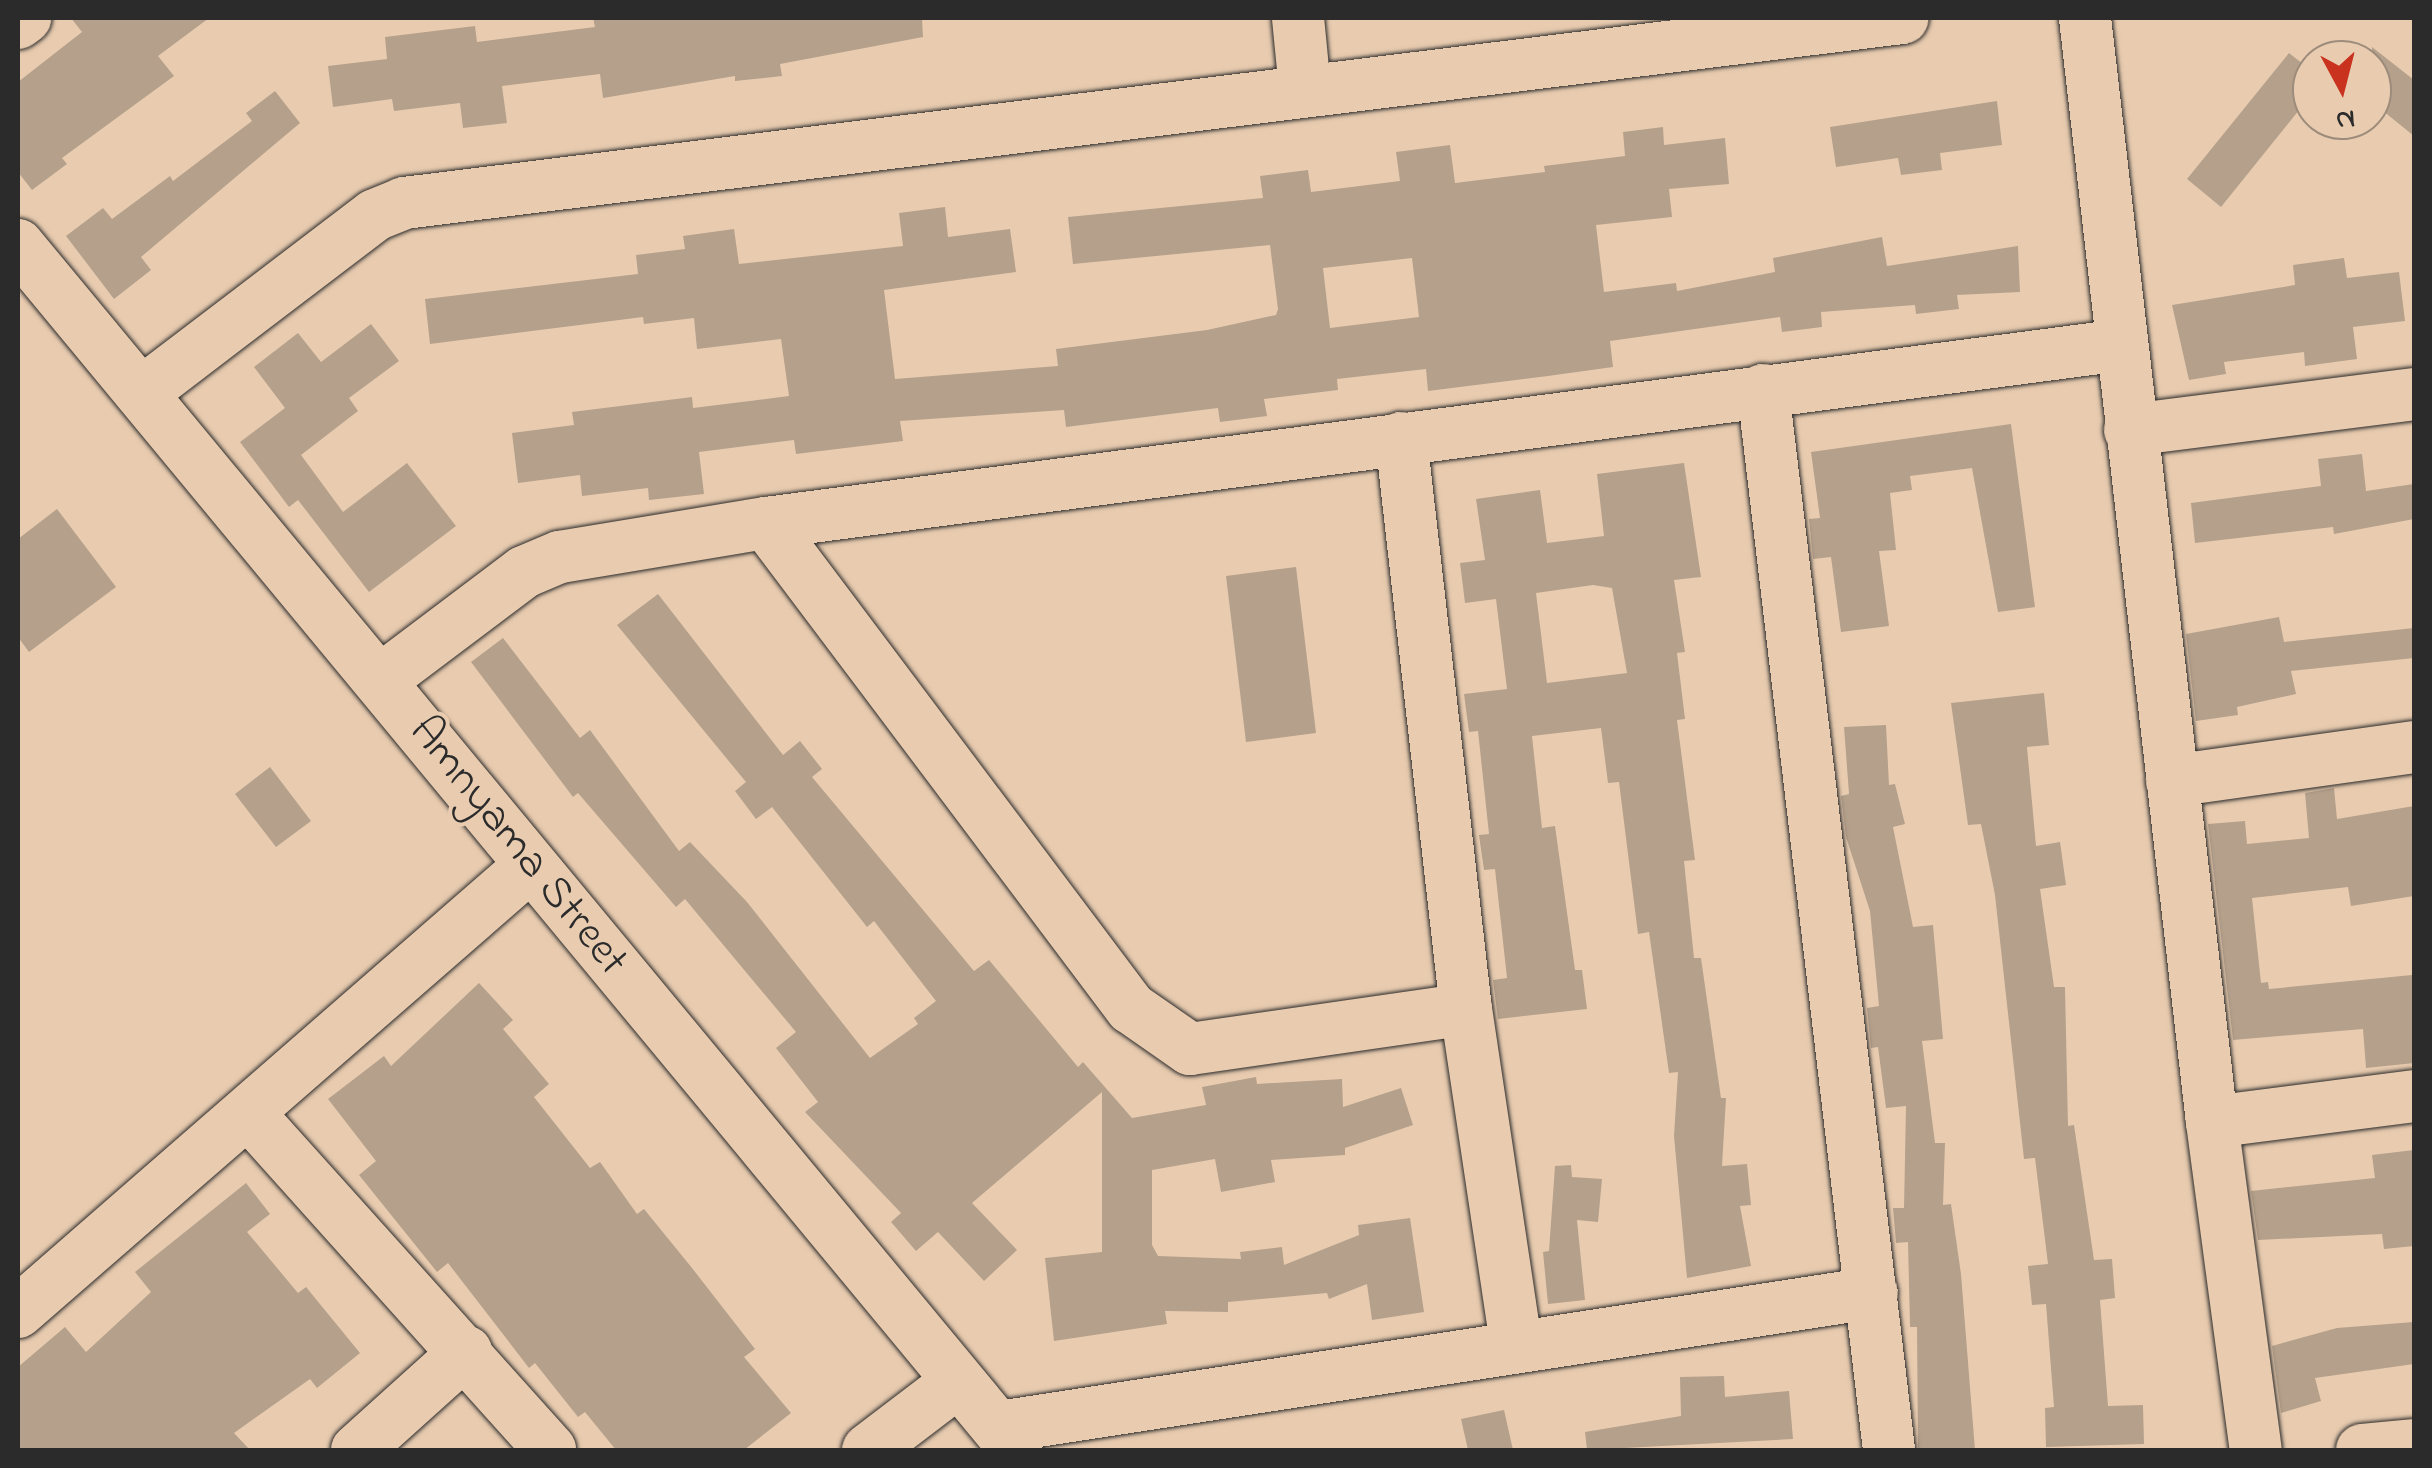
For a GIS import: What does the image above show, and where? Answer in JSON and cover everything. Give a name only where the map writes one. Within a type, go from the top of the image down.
[{"type":"street","points":[[18,23],[25,18]]},
{"type":"street","points":[[1298,18],[1306,89]]},
{"type":"street","points":[[144,391],[375,216],[404,203],[1306,89],[1638,33],[1903,18]]},
{"type":"street","points":[[2085,18],[2212,1122],[2256,1450]]},
{"type":"street","name":"Amnyama Street","points":[[18,245],[382,679],[530,866],[956,1383],[1008,1439]]},
{"type":"street","points":[[382,679],[541,562],[766,523],[2120,345]]},
{"type":"street","points":[[1763,390],[1889,1450]]},
{"type":"street","points":[[2130,430],[2414,394]]},
{"type":"street","points":[[1400,438],[1466,1009],[1516,1343]]},
{"type":"street","points":[[766,523],[1131,1008],[1190,1049],[1466,1009]]},
{"type":"street","points":[[2172,781],[2414,748]]},
{"type":"street","points":[[18,1312],[530,866]]},
{"type":"street","points":[[2212,1122],[2414,1096]]},
{"type":"street","points":[[249,1114],[550,1450]]},
{"type":"street","points":[[1008,1439],[1516,1343],[1872,1292]]},
{"type":"street","points":[[356,1450],[466,1352]]},
{"type":"street","points":[[868,1450],[956,1383]]},
{"type":"street","points":[[2362,1450],[2414,1445]]},
{"type":"building","points":[[71,18],[209,18],[158,56],[174,76],[62,158],[67,164],[32,190],[18,172],[18,82],[82,32]]},
{"type":"building","points":[[593,18],[922,18],[923,37],[780,64],[782,76],[735,81],[735,76],[603,98],[600,74],[502,86],[507,123],[463,128],[460,103],[394,111],[392,99],[333,107],[328,66],[387,59],[385,37],[475,26],[477,42],[595,27]]},
{"type":"building","points":[[2289,53],[2292,55],[2292,119],[2221,207],[2187,179]]},
{"type":"building","points":[[2392,63],[2414,80],[2414,136],[2392,118]]},
{"type":"building","points":[[275,91],[300,123],[141,257],[151,270],[114,299],[66,236],[103,208],[112,219],[170,176],[173,181],[252,121],[246,113]]},
{"type":"building","points":[[1997,101],[2002,145],[1940,153],[1942,170],[1901,175],[1898,158],[1836,167],[1830,127]]},
{"type":"building","points":[[1663,127],[1664,145],[1725,138],[1729,184],[1669,189],[1672,217],[1596,225],[1604,292],[1676,283],[1677,291],[1775,272],[1773,258],[1882,237],[1887,266],[2018,246],[2020,292],[1957,295],[1959,309],[1916,314],[1915,305],[1821,312],[1822,327],[1782,332],[1780,317],[1610,341],[1613,367],[1548,376],[1428,391],[1426,369],[1337,379],[1338,390],[1264,399],[1267,416],[1220,422],[1218,408],[1066,427],[1064,410],[900,421],[903,441],[796,454],[794,440],[699,452],[704,494],[649,500],[648,488],[582,496],[580,475],[518,483],[512,433],[574,425],[572,412],[692,397],[693,408],[789,396],[781,339],[697,349],[694,318],[644,324],[643,317],[430,344],[425,299],[638,274],[636,255],[685,249],[683,236],[734,229],[739,264],[903,246],[899,213],[945,207],[948,237],[1010,229],[1016,272],[884,290],[895,379],[1058,366],[1056,349],[1207,330],[1276,315],[1278,309],[1270,245],[1073,264],[1068,217],[1263,198],[1260,176],[1308,170],[1311,192],[1400,181],[1396,152],[1450,145],[1455,183],[1545,172],[1544,166],[1625,156],[1623,132]],"holes":[[[1412,258],[1419,317],[1330,328],[1323,268]]]},
{"type":"building","points":[[2344,258],[2347,278],[2399,272],[2405,321],[2353,327],[2357,359],[2305,366],[2304,352],[2224,362],[2226,374],[2189,380],[2172,305],[2295,285],[2293,265]]},
{"type":"building","points":[[371,324],[399,361],[349,398],[358,411],[301,455],[343,512],[407,463],[456,526],[369,592],[298,500],[289,507],[240,442],[285,408],[254,367],[298,333],[321,362]]},
{"type":"building","points":[[2011,424],[2035,607],[1998,612],[1972,468],[1910,476],[1912,490],[1890,493],[1896,550],[1879,551],[1889,626],[1841,632],[1831,557],[1813,559],[1809,519],[1820,518],[1811,452]]},
{"type":"building","points":[[2362,454],[2366,491],[2414,484],[2414,519],[2334,534],[2333,527],[2195,543],[2191,503],[2321,486],[2318,459]]},
{"type":"building","points":[[1684,463],[1701,577],[1674,580],[1685,652],[1677,653],[1685,719],[1677,720],[1695,860],[1684,861],[1694,958],[1701,958],[1721,1098],[1726,1098],[1722,1166],[1747,1164],[1751,1205],[1740,1206],[1751,1266],[1687,1278],[1674,1136],[1678,1072],[1669,1073],[1649,932],[1638,934],[1619,782],[1608,783],[1601,728],[1532,736],[1542,828],[1555,826],[1575,970],[1582,970],[1587,1009],[1498,1019],[1493,980],[1507,978],[1495,869],[1484,870],[1479,835],[1489,834],[1478,731],[1469,732],[1464,694],[1507,689],[1496,599],[1465,603],[1460,563],[1485,560],[1476,499],[1540,490],[1547,543],[1604,536],[1597,474]],"holes":[[[1593,585],[1612,588],[1627,673],[1547,683],[1536,593]]]},
{"type":"building","points":[[57,509],[116,587],[29,652],[18,637],[18,539]]},
{"type":"building","points":[[1296,567],[1316,733],[1246,742],[1226,576]]},
{"type":"building","points":[[658,594],[783,755],[800,741],[822,769],[812,777],[974,971],[989,960],[1078,1067],[1083,1062],[1132,1118],[1206,1105],[1202,1087],[1256,1077],[1257,1084],[1342,1079],[1343,1107],[1401,1088],[1413,1125],[1345,1148],[1345,1155],[1271,1160],[1275,1182],[1221,1192],[1215,1159],[1152,1170],[1152,1245],[1158,1256],[1241,1259],[1240,1252],[1282,1247],[1284,1265],[1359,1235],[1358,1225],[1410,1218],[1424,1312],[1372,1320],[1367,1284],[1329,1299],[1327,1293],[1228,1302],[1228,1312],[1165,1311],[1167,1324],[1054,1341],[1045,1258],[1102,1252],[1102,1092],[972,1203],[1017,1250],[984,1281],[938,1232],[916,1251],[891,1222],[901,1213],[805,1112],[818,1102],[776,1048],[796,1032],[685,899],[676,907],[578,793],[573,797],[471,662],[503,638],[580,738],[590,730],[679,851],[690,842],[747,902],[870,1058],[918,1024],[914,1018],[936,1001],[874,921],[867,927],[772,807],[756,819],[735,791],[746,782],[617,625]]},
{"type":"building","points":[[2279,617],[2284,642],[2414,628],[2414,658],[2291,671],[2296,694],[2237,707],[2238,715],[2196,721],[2186,634]]},
{"type":"building","points":[[2044,693],[2049,745],[2027,747],[2036,846],[2060,842],[2066,885],[2040,889],[2054,987],[2065,987],[2068,1126],[2074,1125],[2094,1260],[2112,1259],[2115,1298],[2100,1300],[2108,1406],[2143,1405],[2144,1444],[2046,1447],[2045,1408],[2054,1407],[2046,1304],[2032,1305],[2028,1266],[2048,1264],[2035,1158],[2024,1159],[1995,895],[1981,824],[1968,825],[1951,703]]},
{"type":"building","points":[[1886,725],[1889,785],[1895,784],[1905,824],[1893,827],[1913,927],[1933,925],[1943,1039],[1922,1041],[1935,1143],[1945,1143],[1943,1205],[1951,1204],[1961,1274],[1975,1450],[1918,1450],[1917,1327],[1910,1327],[1908,1242],[1896,1243],[1893,1208],[1904,1208],[1906,1106],[1886,1108],[1878,1047],[1871,1048],[1867,1008],[1879,1006],[1870,911],[1846,837],[1841,796],[1849,794],[1844,727]]},
{"type":"building","points":[[270,767],[311,821],[276,847],[235,794]]},
{"type":"building","points":[[2334,788],[2337,819],[2414,806],[2414,896],[2351,906],[2348,887],[2252,898],[2261,983],[2268,982],[2269,989],[2412,975],[2414,1063],[2366,1068],[2363,1029],[2233,1040],[2208,824],[2245,821],[2247,844],[2309,838],[2305,793]]},
{"type":"building","points":[[479,983],[513,1020],[503,1029],[549,1084],[534,1097],[590,1168],[600,1162],[637,1214],[644,1209],[755,1349],[744,1357],[791,1413],[744,1450],[616,1450],[585,1412],[578,1417],[535,1363],[529,1368],[448,1263],[437,1272],[359,1175],[376,1161],[328,1099],[384,1056],[391,1066]]},
{"type":"building","points":[[2414,1150],[2414,1246],[2384,1249],[2382,1234],[2258,1240],[2251,1191],[2375,1178],[2372,1155]]},
{"type":"building","points":[[1571,1165],[1572,1177],[1602,1179],[1598,1222],[1577,1220],[1585,1300],[1548,1304],[1543,1252],[1549,1251],[1555,1166]]},
{"type":"building","points":[[246,1183],[270,1214],[247,1232],[298,1293],[306,1287],[360,1353],[317,1388],[310,1379],[234,1433],[250,1450],[18,1450],[18,1367],[65,1327],[86,1352],[151,1292],[135,1272]]},
{"type":"building","points":[[2414,1322],[2414,1364],[2315,1378],[2321,1401],[2281,1413],[2272,1346],[2337,1328]]},
{"type":"building","points":[[1724,1376],[1725,1397],[1789,1391],[1793,1439],[1587,1450],[1585,1432],[1681,1416],[1680,1377]]},
{"type":"building","points":[[1504,1410],[1513,1450],[1468,1450],[1461,1419]]}]
